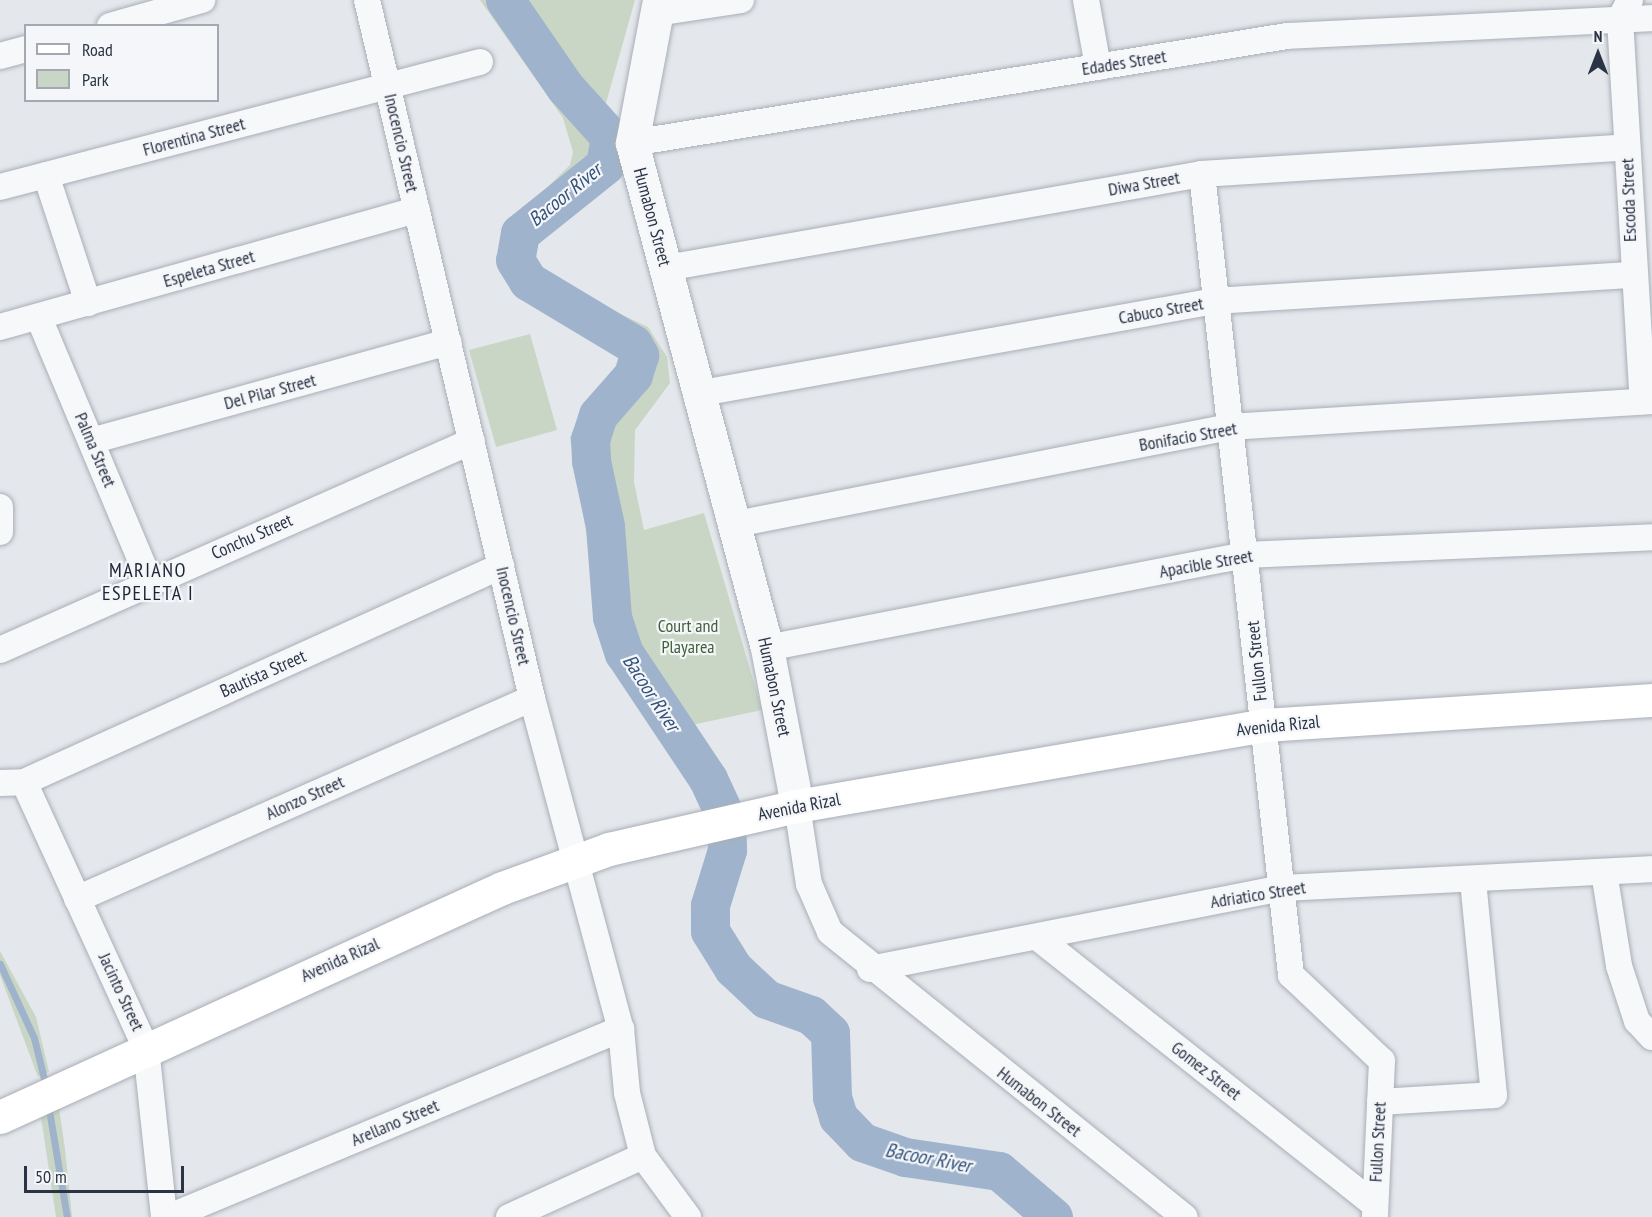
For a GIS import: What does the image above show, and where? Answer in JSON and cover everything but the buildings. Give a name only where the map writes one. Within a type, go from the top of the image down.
[{"type":"main road","name":"Avenida Rizal","points":[[0,1117],[147,1047],[578,858],[797,806],[1265,725],[1652,700]]},
{"type":"street","points":[[117,24],[202,0]]},
{"type":"street","name":"Inocencio Street","points":[[368,0],[532,698],[578,858],[621,1029],[627,1093],[643,1156],[688,1217]]},
{"type":"street","points":[[657,6],[741,0]]},
{"type":"street","points":[[1086,0],[1098,67]]},
{"type":"street","name":"Humabon Street","points":[[657,6],[632,143],[731,525],[767,648],[797,806],[809,884],[826,923],[870,969],[1185,1217]]},
{"type":"street","name":"Edades Street","points":[[632,143],[1287,36],[1625,9],[1652,18]]},
{"type":"street","name":"Escoda Street","points":[[1625,9],[1632,275],[1647,401]]},
{"type":"street","points":[[0,56],[24,50]]},
{"type":"street","name":"Florentina Street","points":[[0,187],[480,62]]},
{"type":"street","name":"Diwa Street","points":[[666,268],[1202,174],[1627,147]]},
{"type":"street","name":"Fullon Street","points":[[1202,174],[1291,975],[1382,1061],[1375,1211]]},
{"type":"street","points":[[46,175],[88,303]]},
{"type":"street","name":"Espeleta Street","points":[[0,327],[39,318],[417,210]]},
{"type":"street","name":"Cabuco Street","points":[[696,394],[1215,301],[1632,275]]},
{"type":"street","name":"Palma Street","points":[[39,318],[150,582]]},
{"type":"street","name":"Del Pilar Street","points":[[91,441],[448,342]]},
{"type":"street","name":"Bonifacio Street","points":[[731,525],[1229,427],[1647,401]]},
{"type":"street","name":"Conchu Street","points":[[0,650],[472,441]]},
{"type":"street","name":"Apacible Street","points":[[767,648],[1246,555],[1652,537]]},
{"type":"street","name":"Bautista Street","points":[[12,782],[501,566]]},
{"type":"street","name":"Alonzo Street","points":[[77,899],[532,698]]},
{"type":"street","name":"Jacinto Street","points":[[12,782],[77,899],[147,1047],[164,1217]]},
{"type":"street","name":"Adriatico Street","points":[[870,969],[1281,888],[1473,880],[1652,869]]},
{"type":"street","points":[[1604,872],[1619,966],[1637,1021],[1652,1037]]},
{"type":"street","points":[[1380,1102],[1494,1095],[1473,880]]},
{"type":"street","name":"Gomez Street","points":[[1037,937],[1375,1211]]},
{"type":"street","name":"Arellano Street","points":[[169,1217],[621,1029]]},
{"type":"street","points":[[509,1217],[643,1156]]},
{"type":"green space","name":"Court and Playarea","points":[[480,0],[635,0],[606,103],[623,159],[603,188],[532,241],[536,263],[568,289],[648,327],[667,357],[670,383],[635,430],[634,482],[644,530],[704,513],[762,710],[687,726],[658,683],[732,805],[716,810],[612,656],[602,625],[570,437],[627,370],[622,350],[503,274],[497,257],[510,224],[570,165],[573,152],[563,118]]},
{"type":"green space","points":[[530,334],[557,430],[496,447],[469,350]]},
{"type":"green space","points":[[0,951],[36,1017],[49,1072],[38,1077],[0,975]]},
{"type":"green space","points":[[59,1108],[72,1217],[56,1217],[41,1117]]},
{"type":"waterway","name":"Bacoor River","points":[[505,0],[565,87],[610,137],[605,165],[520,233],[515,260],[528,281],[633,344],[639,355],[633,375],[598,415],[590,439],[591,461],[605,526],[612,617],[624,653],[708,779],[726,818],[727,850],[710,905],[710,931],[733,968],[766,999],[811,1015],[830,1033],[832,1097],[838,1117],[862,1142],[905,1157],[999,1171],[1053,1217]]},
{"type":"waterway","points":[[0,964],[34,1038],[46,1087]]},
{"type":"waterway","points":[[48,1104],[67,1217]]},
{"type":"district","name":"MARIANO ESPELETA I","points":[[148,582]]}]
